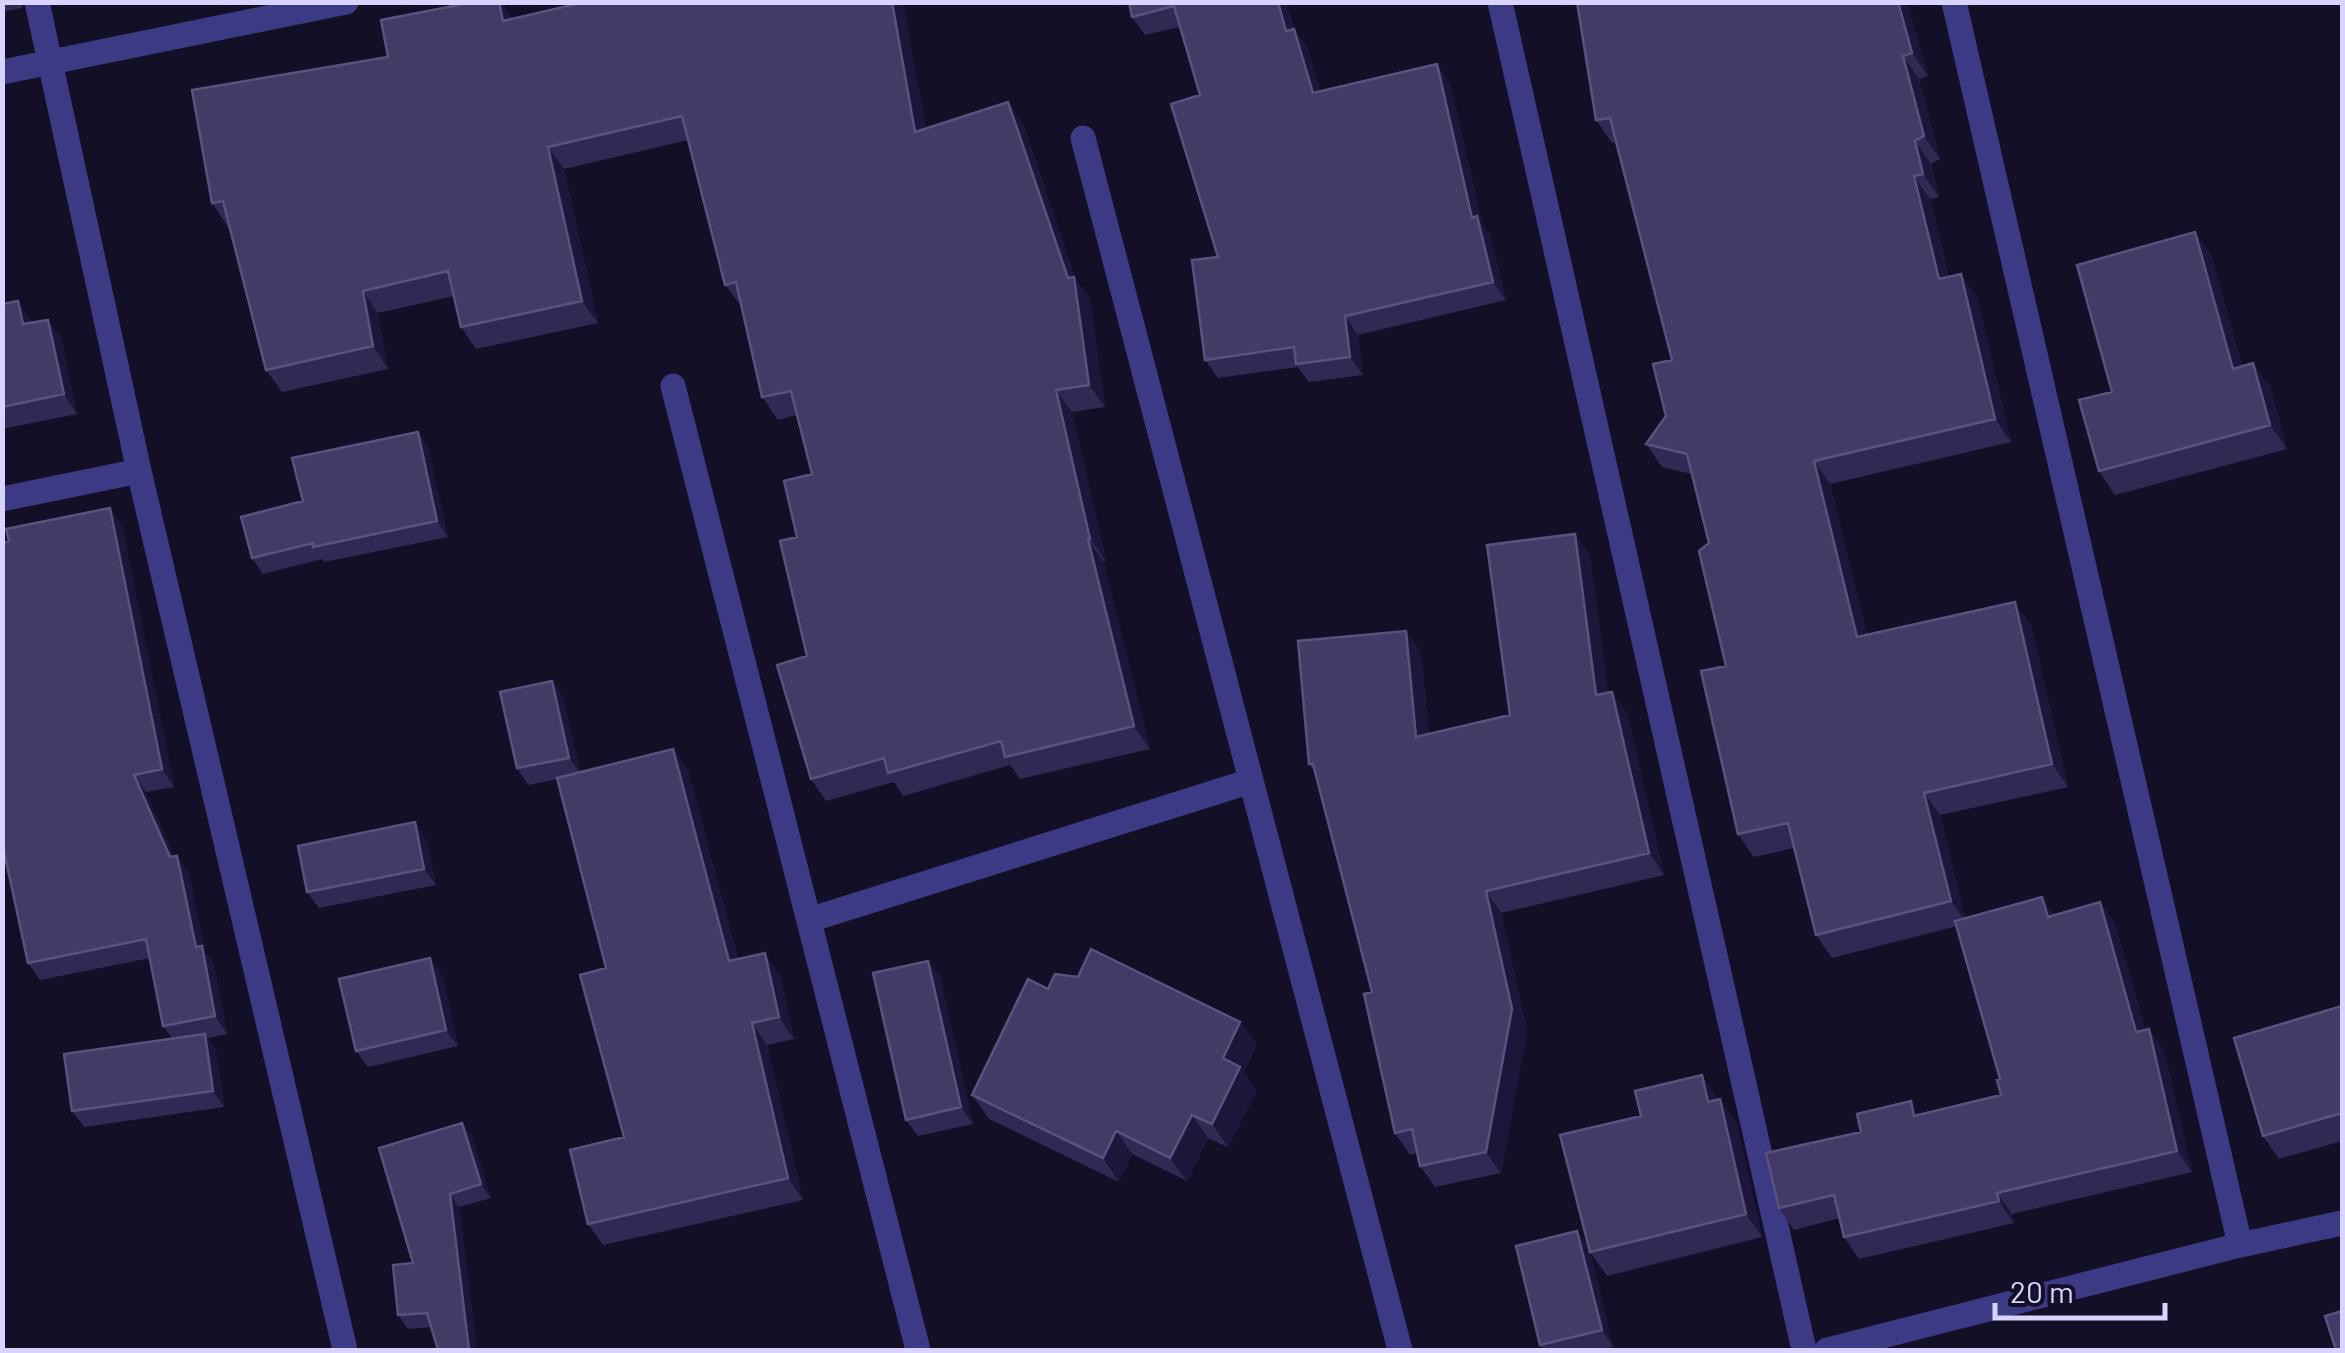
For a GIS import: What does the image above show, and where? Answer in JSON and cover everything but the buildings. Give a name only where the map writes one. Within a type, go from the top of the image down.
[{"type":"street","points":[[37,2],[139,472],[345,1350]]},
{"type":"street","points":[[2,72],[346,2]]},
{"type":"street","points":[[1500,2],[1804,1350]]},
{"type":"street","points":[[1954,2],[2240,1245]]},
{"type":"street","points":[[1083,138],[1400,1350]]},
{"type":"street","points":[[673,386],[918,1350]]},
{"type":"street","points":[[2,499],[139,472]]},
{"type":"street","points":[[809,920],[1251,781]]},
{"type":"street","points":[[1827,1350],[2240,1245],[2342,1223]]}]
